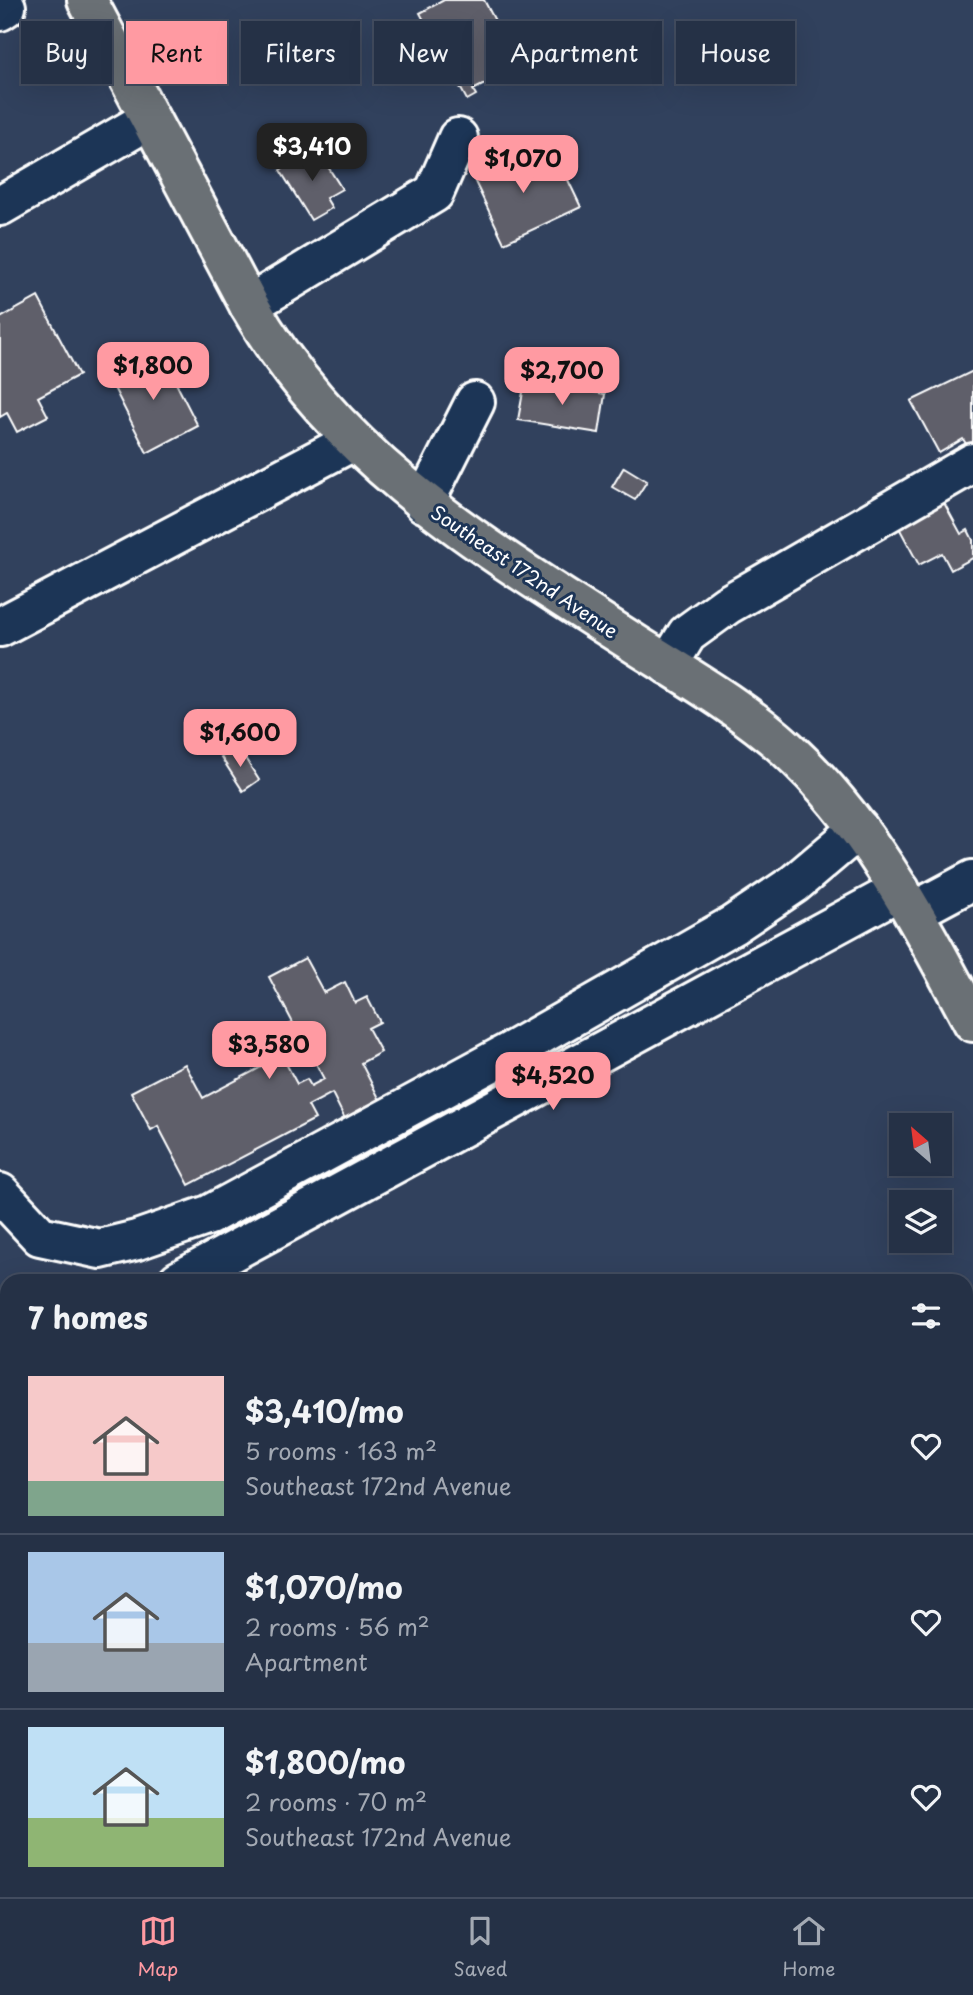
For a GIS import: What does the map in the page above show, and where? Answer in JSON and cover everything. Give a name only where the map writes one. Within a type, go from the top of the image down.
[{"type":"main road","name":"Southeast 172nd Avenue","points":[[87,0],[261,327],[312,397],[353,442],[424,503],[495,555],[668,665],[786,747],[828,791],[859,830],[906,901],[973,1022]]},
{"type":"street","points":[[0,206],[150,119]]},
{"type":"street","points":[[249,305],[434,193],[458,138]]},
{"type":"street","points":[[424,503],[475,402]]},
{"type":"street","points":[[0,627],[353,442]]},
{"type":"street","points":[[668,665],[687,634],[727,605],[973,463]]},
{"type":"street","points":[[0,1193],[40,1236],[100,1249],[137,1240],[209,1215],[510,1052],[733,925],[794,884],[859,830]]},
{"type":"street","points":[[191,1274],[906,901],[973,880]]},
{"type":"building","points":[[444,0],[484,0],[495,21],[486,21],[486,83],[473,90],[476,95],[467,100],[458,84],[472,84],[472,21],[424,21],[420,13]]},
{"type":"building","points":[[316,148],[342,189],[326,198],[332,208],[311,220],[280,170]]},
{"type":"building","points":[[500,152],[512,178],[557,157],[581,207],[504,243],[468,167]]},
{"type":"building","points":[[38,297],[79,375],[38,397],[48,416],[17,432],[7,413],[0,417],[0,318]]},
{"type":"building","points":[[160,352],[198,426],[147,453],[109,378]]},
{"type":"building","points":[[973,371],[973,455],[963,439],[939,453],[911,401]]},
{"type":"building","points":[[525,381],[605,394],[599,433],[518,420]]},
{"type":"building","points":[[624,467],[647,481],[635,500],[612,487]]},
{"type":"building","points":[[943,501],[961,534],[968,530],[973,540],[973,558],[951,570],[942,553],[919,565],[897,524]]},
{"type":"building","points":[[238,747],[259,780],[243,791],[221,757]]},
{"type":"building","points":[[305,958],[324,993],[345,982],[355,1003],[367,997],[380,1022],[368,1028],[381,1052],[361,1063],[380,1100],[345,1119],[332,1093],[308,1106],[315,1119],[189,1185],[158,1126],[151,1130],[131,1092],[185,1064],[203,1098],[282,1056],[297,1084],[307,1079],[311,1086],[324,1079],[311,1054],[299,1060],[282,1028],[293,1023],[269,977]]}]
